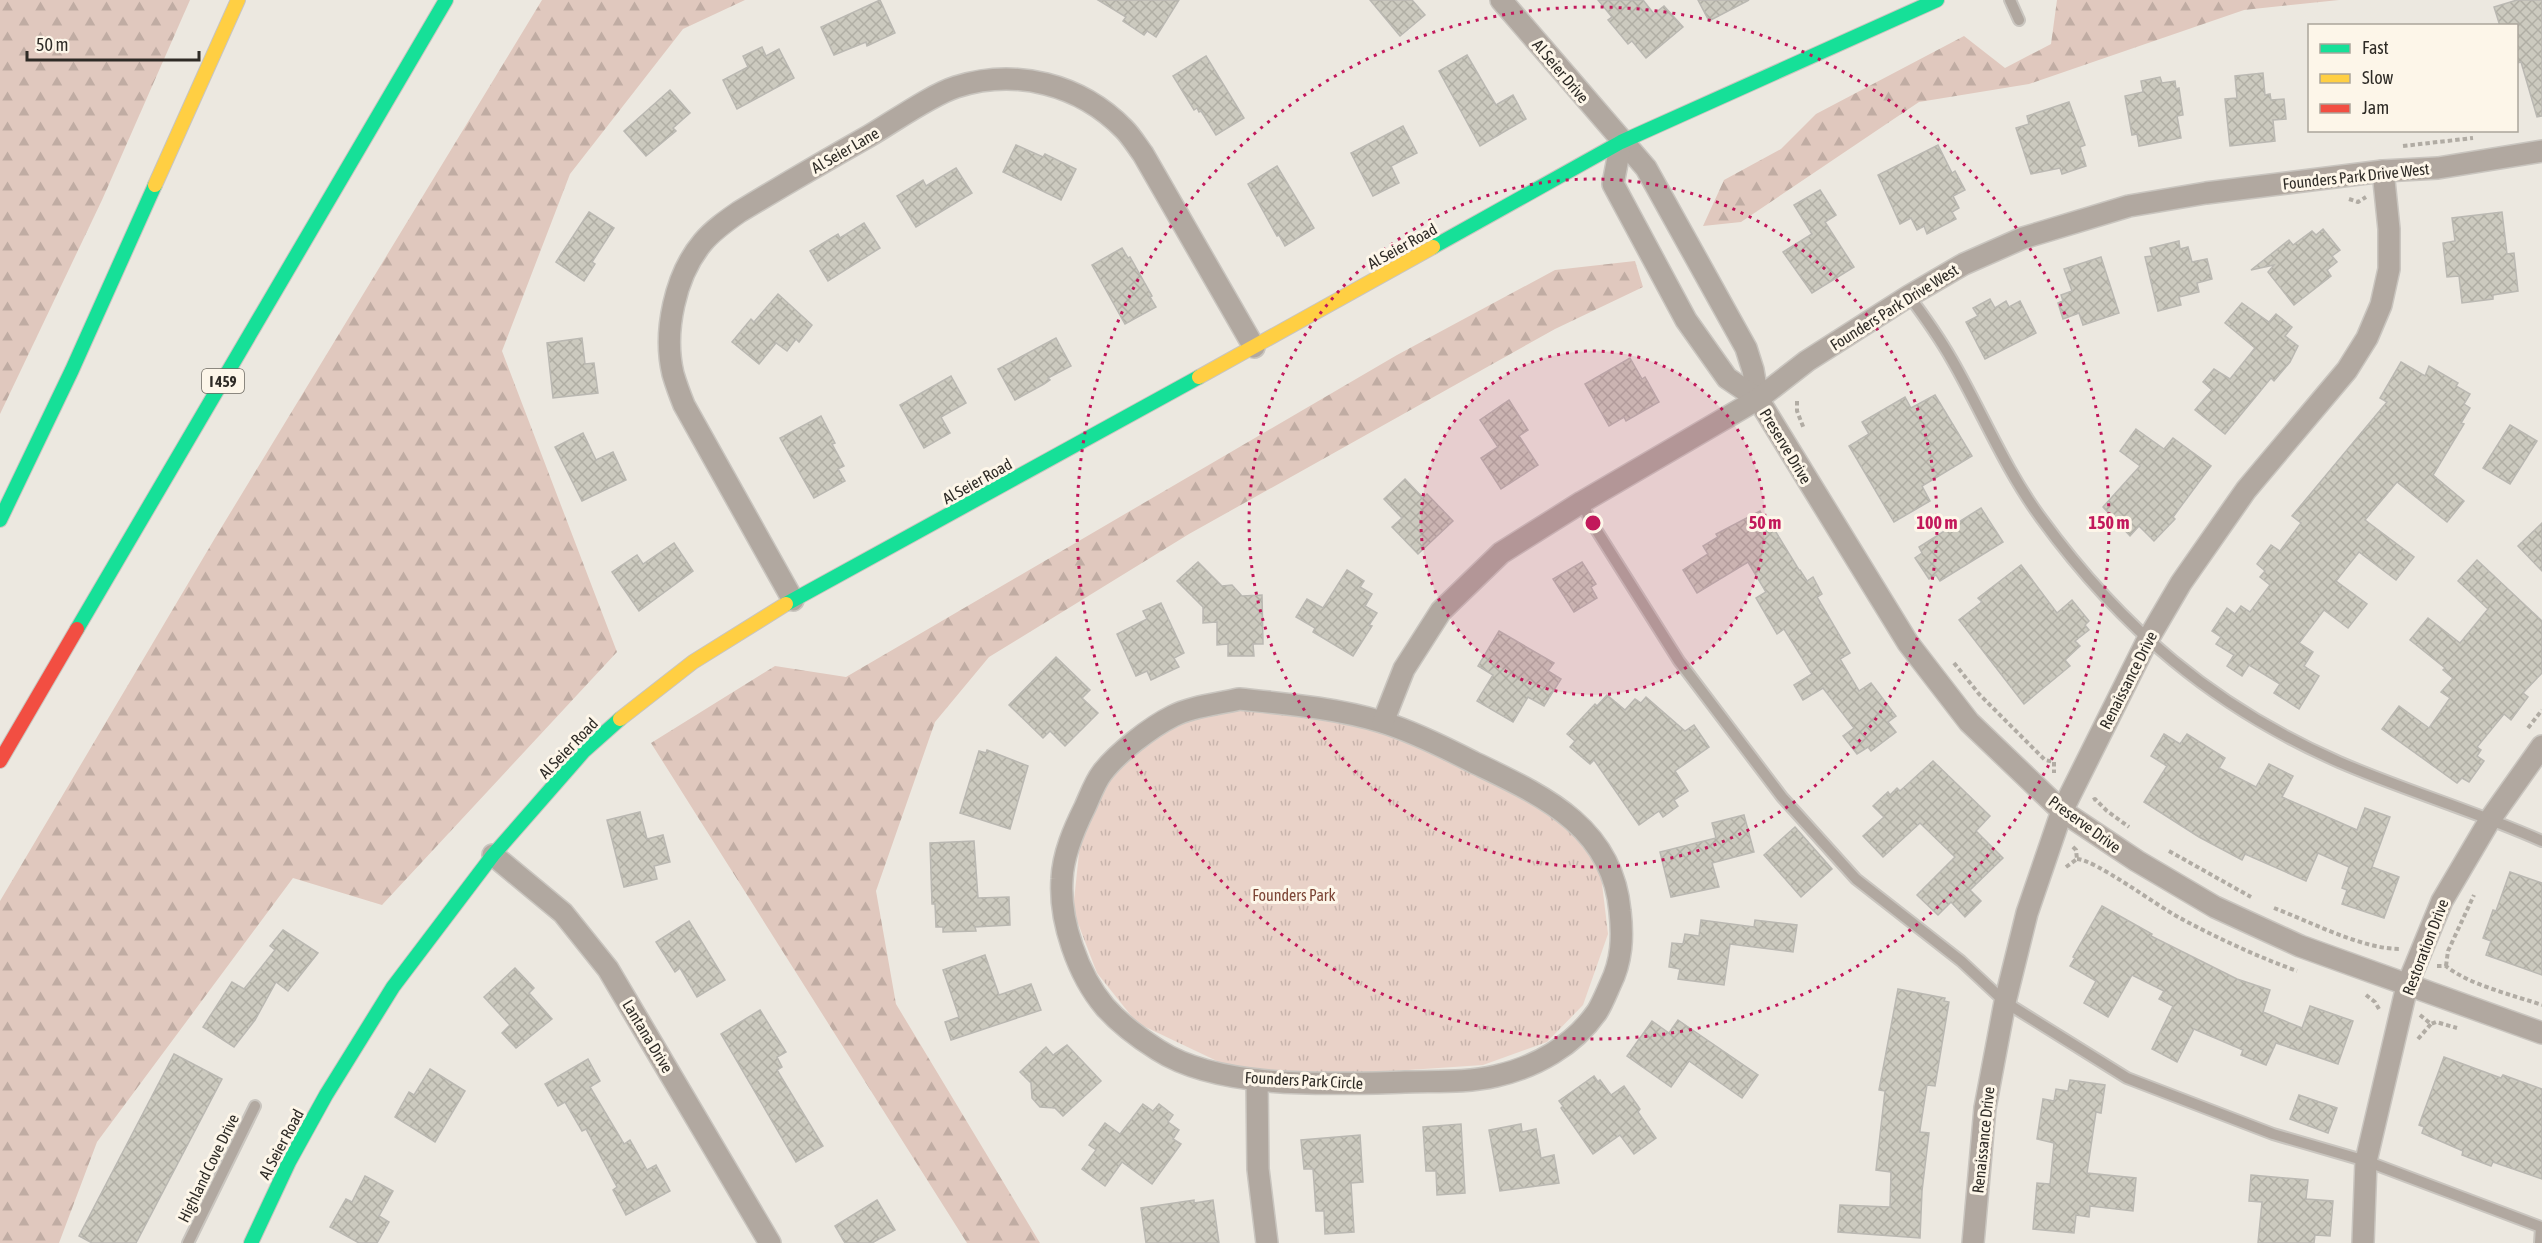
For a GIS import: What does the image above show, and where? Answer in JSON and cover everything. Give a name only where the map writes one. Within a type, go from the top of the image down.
[{"type":"main road","points":[[0,520],[72,370],[238,0]]},
{"type":"main road","name":"I 459","points":[[0,761],[446,0]]},
{"type":"main road","name":"Al Seier Road","points":[[250,1243],[289,1162],[326,1095],[387,997],[493,855],[584,751],[637,704],[693,662],[792,600],[1254,347],[1621,142],[1937,0]]},
{"type":"street","name":"Al Seier Drive","points":[[1501,0],[1621,142]]},
{"type":"street","name":"Al Seier Lane","points":[[792,600],[684,405],[673,374],[670,344],[672,314],[678,289],[688,265],[702,242],[718,227],[739,212],[954,88],[984,81],[1014,78],[1045,83],[1073,92],[1098,107],[1124,129],[1143,154],[1254,347]]},
{"type":"street","name":"Preserve Drive","points":[[1621,142],[1613,184],[1686,320],[1727,378],[1762,405]]},
{"type":"street","name":"Preserve Drive","points":[[1621,142],[1646,168],[1746,348],[1762,405],[1908,643],[1970,722],[2137,861],[2216,907],[2300,946],[2542,1033]]},
{"type":"street","name":"Founders Park Drive West","points":[[1383,722],[1404,669],[1442,611],[1501,553],[1582,502],[1762,405],[1807,361],[1908,296],[1964,264],[2023,238],[2129,206],[2206,193],[2383,171],[2438,168],[2542,151]]},
{"type":"street","name":"Renaissance Drive","points":[[1973,1243],[1984,1108],[2005,1002],[2027,913],[2066,802],[2147,641],[2181,583],[2247,490],[2347,370],[2367,338],[2381,304],[2389,269],[2389,229],[2383,171]]},
{"type":"street","name":"Founders Park Circle","points":[[1239,699],[1308,706],[1383,722],[1439,745],[1534,791],[1575,819],[1597,843],[1610,868],[1619,902],[1623,940],[1615,976],[1597,1012],[1575,1035],[1544,1061],[1478,1080],[1369,1083],[1257,1080],[1197,1067],[1161,1053],[1128,1029],[1103,1005],[1085,974],[1071,942],[1061,881],[1066,854],[1080,817],[1102,773],[1142,736],[1176,713],[1239,699]]},
{"type":"street","name":"Restoration Drive","points":[[2363,1243],[2366,1161],[2408,986],[2442,901],[2491,818],[2542,746]]},
{"type":"street","name":"Lantana Drive","points":[[493,855],[562,913],[608,969],[770,1243]]},
{"type":"street","points":[[1257,1080],[1258,1169],[1267,1243]]},
{"type":"lane","points":[[2010,0],[2019,20]]},
{"type":"lane","points":[[1908,296],[1952,361],[2007,465],[2040,517],[2078,565],[2147,641],[2226,702],[2291,740],[2402,788],[2491,818],[2542,841]]},
{"type":"lane","points":[[1582,502],[1590,520],[1678,661],[1782,797],[1856,879],[1961,962],[2005,1002],[2127,1078],[2273,1134],[2366,1161],[2541,1227],[2540,1243]]},
{"type":"lane","name":"Highland Cove Drive","points":[[188,1243],[255,1106]]},
{"type":"path","points":[[2345,197],[2358,202],[2363,197],[2385,192]]},
{"type":"path","points":[[1802,393],[1797,401],[1797,411],[1805,430]]},
{"type":"path","points":[[1762,405],[1785,398],[1797,401]]},
{"type":"path","points":[[1949,657],[1979,694],[2045,760],[2054,762],[2053,779],[2066,802],[2095,799],[2107,811],[2135,831]]},
{"type":"path","points":[[2166,850],[2259,901]]},
{"type":"path","points":[[2077,860],[2093,864],[2152,902],[2215,936],[2265,959],[2307,974]]},
{"type":"path","points":[[2446,966],[2448,951],[2479,885]]},
{"type":"path","points":[[2270,906],[2355,939],[2390,950],[2399,948],[2416,964],[2446,966],[2472,980],[2542,1005]]},
{"type":"path","points":[[2359,993],[2370,996],[2379,1010],[2379,1017]]},
{"type":"path","points":[[2379,1010],[2402,1009],[2422,1016],[2431,1024]]},
{"type":"path","points":[[2414,1046],[2431,1024],[2436,1022],[2466,1031]]},
{"type":"green space","points":[[0,0],[190,0],[102,200],[0,414]]},
{"type":"green space","points":[[542,0],[745,0],[683,29],[570,174],[502,351],[617,652],[382,905],[293,878],[97,1142],[59,1243],[0,1243],[0,901],[215,538]]},
{"type":"green space","points":[[2057,0],[2339,0],[2244,10],[2029,84],[1919,102],[1741,222],[1703,226],[1724,180],[1781,149],[1816,114],[1964,36],[2005,68],[2051,44]]},
{"type":"green space","points":[[1635,261],[1643,287],[1555,329],[1189,534],[989,657],[935,722],[876,891],[896,1004],[1040,1243],[967,1243],[651,743],[775,666],[846,677],[1397,355],[1555,270]]},
{"type":"green space","name":"Founders Park","points":[[1239,703],[1385,723],[1562,814],[1600,867],[1608,934],[1583,1005],[1547,1042],[1483,1065],[1257,1080],[1137,1023],[1097,973],[1073,910],[1082,825],[1116,769],[1173,717]]},
{"type":"building","points":[[880,0],[895,33],[867,46],[866,42],[834,55],[821,27]]},
{"type":"building","points":[[1098,0],[1179,0],[1156,37],[1147,31],[1144,35],[1123,21],[1126,17]]},
{"type":"building","points":[[1370,0],[1412,0],[1425,15],[1400,36]]},
{"type":"building","points":[[1598,0],[1643,0],[1654,14],[1664,6],[1683,27],[1646,58],[1632,41],[1628,44],[1608,20],[1612,17]]},
{"type":"building","points":[[1698,0],[1749,0],[1709,21]]},
{"type":"building","points":[[2517,0],[2542,0],[2542,116],[2537,117],[2521,62],[2518,63],[2518,24],[2499,24],[2494,7]]},
{"type":"building","points":[[762,47],[766,56],[779,49],[794,78],[737,109],[723,80],[748,67],[743,56]]},
{"type":"building","points":[[1467,55],[1496,105],[1513,95],[1526,119],[1480,146],[1439,71]]},
{"type":"building","points":[[1206,56],[1244,118],[1216,135],[1201,111],[1199,112],[1197,108],[1194,110],[1173,76]]},
{"type":"building","points":[[2263,73],[2265,95],[2270,94],[2271,100],[2284,99],[2286,119],[2273,120],[2275,141],[2230,146],[2225,99],[2237,98],[2235,76]]},
{"type":"building","points":[[2160,77],[2162,83],[2175,81],[2176,89],[2179,88],[2183,115],[2177,116],[2181,138],[2139,146],[2137,134],[2132,135],[2125,96],[2143,92],[2141,81]]},
{"type":"building","points":[[670,90],[690,113],[673,128],[676,131],[646,156],[624,131]]},
{"type":"building","points":[[2069,102],[2085,145],[2080,147],[2086,166],[2062,174],[2060,168],[2031,174],[2016,128],[2029,124],[2027,116]]},
{"type":"building","points":[[1403,126],[1417,153],[1391,166],[1399,183],[1373,196],[1351,153]]},
{"type":"building","points":[[1016,145],[1043,157],[1045,154],[1076,169],[1061,200],[1003,172]]},
{"type":"building","points":[[1938,145],[1952,173],[1955,171],[1965,190],[1953,196],[1959,208],[1952,212],[1956,219],[1927,234],[1924,226],[1917,230],[1911,218],[1900,224],[1878,175]]},
{"type":"building","points":[[1277,166],[1314,228],[1285,246],[1248,184]]},
{"type":"building","points":[[956,168],[972,193],[916,227],[897,196],[923,180],[926,186]]},
{"type":"building","points":[[1820,190],[1836,215],[1825,222],[1854,267],[1812,293],[1783,252],[1812,234],[1794,205]]},
{"type":"building","points":[[589,212],[614,228],[592,262],[595,264],[584,281],[556,262]]},
{"type":"building","points":[[2502,212],[2507,254],[2514,253],[2518,291],[2493,295],[2493,299],[2462,303],[2459,276],[2447,277],[2443,243],[2455,241],[2452,218]]},
{"type":"building","points":[[864,223],[880,248],[828,281],[810,251],[838,234],[840,238]]},
{"type":"building","points":[[2323,229],[2340,250],[2332,256],[2337,262],[2327,270],[2331,276],[2294,305],[2268,272],[2274,265],[2251,270],[2289,240],[2293,245],[2312,231],[2316,235]]},
{"type":"building","points":[[2179,241],[2180,249],[2188,247],[2192,262],[2207,259],[2212,279],[2197,283],[2199,292],[2179,297],[2181,305],[2158,311],[2145,257],[2152,256],[2150,248]]},
{"type":"building","points":[[1122,248],[1128,258],[1130,257],[1156,307],[1125,324],[1092,265]]},
{"type":"building","points":[[2101,257],[2119,313],[2083,325],[2079,313],[2063,319],[2058,303],[2063,301],[2061,295],[2072,291],[2064,269]]},
{"type":"building","points":[[778,294],[812,325],[799,342],[796,339],[787,351],[776,343],[759,364],[732,342],[751,319],[754,322]]},
{"type":"building","points":[[1990,299],[1995,308],[2006,301],[2009,307],[2020,301],[2036,333],[1985,359],[1966,322],[1978,316],[1973,308]]},
{"type":"building","points":[[2242,303],[2269,322],[2276,314],[2292,327],[2285,336],[2298,346],[2290,362],[2274,381],[2271,378],[2225,434],[2195,410],[2212,390],[2203,382],[2214,369],[2230,379],[2255,348],[2225,323]]},
{"type":"building","points":[[582,338],[585,364],[594,363],[598,393],[553,398],[547,343]]},
{"type":"building","points":[[1056,338],[1071,366],[1015,400],[998,369]]},
{"type":"building","points":[[1630,358],[1642,379],[1645,377],[1659,402],[1626,421],[1624,417],[1609,426],[1585,384]]},
{"type":"building","points":[[2401,362],[2425,376],[2429,366],[2458,383],[2456,386],[2470,394],[2464,404],[2470,408],[2461,423],[2464,424],[2433,475],[2464,501],[2447,522],[2397,482],[2365,520],[2414,557],[2396,580],[2359,552],[2336,581],[2367,604],[2348,628],[2324,610],[2299,643],[2313,652],[2304,666],[2319,676],[2299,709],[2274,693],[2280,684],[2249,665],[2242,676],[2227,666],[2234,655],[2216,644],[2221,637],[2212,631],[2227,608],[2235,614],[2241,606],[2250,612],[2270,585],[2260,577],[2265,571],[2257,564],[2271,545],[2280,551],[2301,523],[2292,516],[2387,402],[2380,398]]},
{"type":"building","points":[[951,376],[966,403],[941,417],[950,433],[924,448],[900,405]]},
{"type":"building","points":[[1935,395],[1972,456],[1922,486],[1930,501],[1894,522],[1849,446],[1869,434],[1862,422],[1905,397],[1911,408]]},
{"type":"building","points":[[1509,400],[1528,430],[1519,436],[1538,465],[1501,489],[1481,458],[1498,447],[1480,420]]},
{"type":"building","points":[[821,416],[844,466],[838,469],[845,481],[814,498],[780,438]]},
{"type":"building","points":[[2510,425],[2537,441],[2510,484],[2483,468]]},
{"type":"building","points":[[2136,429],[2164,449],[2173,438],[2211,466],[2173,517],[2175,519],[2154,541],[2139,526],[2130,536],[2103,507],[2140,466],[2120,451]]},
{"type":"building","points":[[583,433],[596,460],[613,452],[626,480],[582,501],[555,447]]},
{"type":"building","points":[[1405,479],[1423,498],[1427,494],[1453,521],[1418,554],[1392,527],[1402,518],[1384,499]]},
{"type":"building","points":[[1981,508],[2003,542],[1940,581],[1936,575],[1929,579],[1915,558],[1922,553],[1919,547]]},
{"type":"building","points":[[1760,511],[1765,520],[1768,519],[1807,581],[1813,577],[1822,594],[1817,597],[1850,653],[1840,659],[1859,691],[1871,683],[1896,716],[1888,722],[1896,732],[1871,751],[1868,747],[1857,754],[1843,736],[1854,728],[1823,688],[1803,700],[1794,685],[1812,674],[1784,629],[1777,634],[1756,598],[1766,592],[1748,562],[1697,593],[1683,570],[1708,554],[1703,546],[1718,537],[1716,534]]},
{"type":"building","points":[[2542,523],[2542,571],[2518,546]]},
{"type":"building","points":[[674,543],[693,571],[639,611],[612,572],[637,555],[643,564]]},
{"type":"building","points":[[2477,560],[2542,621],[2542,673],[2523,693],[2528,697],[2511,720],[2504,714],[2477,747],[2481,750],[2477,756],[2484,761],[2469,782],[2462,778],[2457,783],[2382,729],[2399,706],[2429,728],[2450,698],[2441,692],[2453,678],[2443,670],[2445,668],[2410,640],[2428,618],[2460,643],[2488,609],[2458,581]]},
{"type":"building","points":[[1198,562],[1222,586],[1232,585],[1242,596],[1262,595],[1263,644],[1253,644],[1254,656],[1228,656],[1228,644],[1217,645],[1217,622],[1203,623],[1203,607],[1177,581]]},
{"type":"building","points":[[1582,562],[1596,584],[1591,587],[1597,598],[1574,612],[1553,579]]},
{"type":"building","points":[[2021,565],[2057,613],[2072,600],[2089,621],[2085,625],[2089,630],[2075,641],[2080,646],[2065,660],[2070,666],[2024,704],[1959,620],[1982,602],[1978,598]]},
{"type":"building","points":[[1347,570],[1364,581],[1360,587],[1372,594],[1365,606],[1377,613],[1369,625],[1372,626],[1353,656],[1313,632],[1315,628],[1296,617],[1307,599],[1323,608]]},
{"type":"building","points":[[1161,603],[1184,653],[1174,658],[1179,667],[1151,680],[1147,671],[1136,676],[1117,634],[1147,619],[1143,611]]},
{"type":"building","points":[[1499,631],[1554,663],[1548,671],[1561,679],[1544,706],[1528,697],[1513,722],[1477,701],[1493,675],[1478,666]]},
{"type":"building","points":[[1056,657],[1090,690],[1082,698],[1098,713],[1065,746],[1050,731],[1043,738],[1009,705]]},
{"type":"building","points":[[1607,695],[1625,710],[1635,699],[1641,703],[1646,697],[1685,731],[1694,725],[1709,747],[1675,771],[1688,791],[1674,800],[1678,806],[1663,817],[1659,811],[1639,825],[1594,760],[1590,764],[1570,747],[1575,741],[1567,734],[1595,704],[1597,706]]},
{"type":"building","points":[[2164,734],[2180,744],[2187,734],[2225,758],[2219,768],[2256,787],[2269,764],[2293,776],[2282,797],[2357,830],[2365,808],[2390,817],[2372,867],[2399,877],[2384,918],[2342,904],[2347,890],[2342,888],[2349,867],[2318,853],[2306,881],[2245,854],[2242,860],[2199,837],[2144,802],[2167,766],[2151,756]]},
{"type":"building","points":[[987,750],[1028,766],[1010,829],[960,813],[979,751],[986,753]]},
{"type":"building","points":[[1933,761],[1990,816],[1976,831],[2003,858],[1970,890],[1981,901],[1965,917],[1951,902],[1938,915],[1917,895],[1955,857],[1920,823],[1883,857],[1863,836],[1884,817],[1873,806],[1888,792],[1890,795],[1897,788],[1900,791]]},
{"type":"building","points":[[640,812],[647,839],[663,835],[670,862],[654,866],[657,879],[624,887],[607,820]]},
{"type":"building","points":[[1744,815],[1754,852],[1712,863],[1719,887],[1671,897],[1660,852],[1716,838],[1712,823]]},
{"type":"building","points":[[1795,827],[1832,869],[1801,897],[1764,855]]},
{"type":"building","points":[[974,841],[978,898],[1009,897],[1010,925],[975,927],[976,931],[943,932],[943,927],[936,927],[935,904],[932,904],[930,843]]},
{"type":"building","points":[[2510,872],[2542,883],[2542,975],[2486,955],[2491,941],[2483,938],[2493,910],[2496,911]]},
{"type":"building","points":[[2102,906],[2152,934],[2151,936],[2237,979],[2270,990],[2263,1012],[2302,1028],[2310,1006],[2353,1021],[2338,1064],[2276,1043],[2266,1065],[2241,1055],[2243,1050],[2194,1029],[2177,1062],[2152,1049],[2173,1006],[2159,999],[2164,991],[2132,975],[2108,1017],[2084,1003],[2096,981],[2070,966]]},
{"type":"building","points":[[1701,920],[1754,927],[1755,920],[1797,925],[1793,952],[1730,944],[1724,985],[1678,979],[1680,969],[1669,967],[1672,943],[1683,944],[1685,934],[1699,936]]},
{"type":"building","points":[[689,921],[725,980],[697,997],[680,968],[675,972],[656,942]]},
{"type":"building","points":[[283,930],[318,953],[288,991],[276,982],[255,1020],[234,1047],[203,1027],[232,982],[244,989],[275,950],[270,946]]},
{"type":"building","points":[[985,955],[999,995],[1031,984],[1041,1010],[951,1040],[945,1022],[959,1017],[943,970]]},
{"type":"building","points":[[515,968],[534,988],[529,993],[552,1019],[516,1048],[502,1033],[510,1025],[484,997]]},
{"type":"building","points":[[1898,989],[1945,998],[1944,1001],[1949,1002],[1935,1086],[1927,1085],[1920,1130],[1920,1132],[1929,1133],[1922,1191],[1920,1238],[1838,1232],[1840,1205],[1890,1207],[1891,1172],[1876,1170],[1885,1091],[1879,1090]]},
{"type":"building","points":[[760,1010],[786,1052],[777,1057],[782,1067],[777,1070],[823,1146],[796,1162],[721,1034]]},
{"type":"building","points":[[1678,1020],[1758,1075],[1742,1098],[1689,1061],[1671,1087],[1627,1056],[1652,1021],[1669,1033]]},
{"type":"building","points":[[1067,1045],[1101,1081],[1063,1116],[1055,1108],[1040,1107],[1032,1098],[1031,1083],[1020,1072],[1046,1047],[1053,1055]]},
{"type":"building","points":[[174,1054],[222,1079],[136,1243],[92,1243],[79,1236]]},
{"type":"building","points":[[2444,1057],[2501,1078],[2503,1075],[2542,1089],[2542,1179],[2493,1162],[2491,1166],[2462,1155],[2463,1151],[2422,1133],[2424,1127],[2419,1125]]},
{"type":"building","points":[[588,1059],[600,1081],[590,1087],[624,1144],[630,1140],[647,1170],[656,1165],[670,1191],[626,1215],[613,1190],[617,1187],[586,1129],[582,1131],[565,1102],[558,1106],[545,1084]]},
{"type":"building","points":[[430,1069],[465,1091],[435,1142],[395,1117],[409,1092],[414,1095]]},
{"type":"building","points":[[1594,1076],[1598,1082],[1600,1080],[1611,1095],[1624,1086],[1656,1138],[1634,1154],[1620,1135],[1593,1154],[1561,1108],[1563,1106],[1559,1101]]},
{"type":"building","points":[[2070,1080],[2105,1085],[2101,1113],[2096,1112],[2087,1173],[2136,1178],[2133,1211],[2090,1206],[2089,1217],[2076,1215],[2074,1233],[2033,1229],[2037,1183],[2050,1184],[2054,1143],[2037,1139],[2043,1099],[2054,1101],[2056,1089],[2068,1091]]},
{"type":"building","points":[[2299,1095],[2337,1108],[2328,1133],[2290,1119]]},
{"type":"building","points":[[1143,1104],[1153,1111],[1159,1104],[1173,1115],[1168,1122],[1179,1130],[1173,1139],[1181,1144],[1152,1184],[1122,1162],[1105,1186],[1082,1169],[1096,1150],[1089,1145],[1105,1123],[1120,1134]]},
{"type":"building","points":[[1461,1124],[1465,1193],[1437,1195],[1436,1171],[1426,1171],[1423,1127]]},
{"type":"building","points":[[1521,1124],[1522,1132],[1536,1129],[1541,1158],[1554,1155],[1559,1183],[1500,1191],[1489,1130]]},
{"type":"building","points":[[1360,1135],[1363,1182],[1351,1183],[1354,1232],[1325,1234],[1324,1211],[1316,1211],[1313,1169],[1304,1169],[1301,1140]]},
{"type":"building","points":[[2251,1175],[2308,1180],[2306,1199],[2333,1201],[2330,1236],[2315,1235],[2314,1243],[2258,1243],[2262,1202],[2249,1201]]},
{"type":"building","points":[[365,1176],[393,1191],[379,1216],[389,1222],[377,1243],[359,1243],[330,1227],[346,1199],[352,1202]]},
{"type":"building","points":[[877,1200],[895,1230],[872,1243],[845,1243],[835,1226]]},
{"type":"building","points":[[1194,1200],[1194,1203],[1213,1200],[1219,1243],[1146,1243],[1141,1208]]},
{"type":"traffic: fast","points":[[77,629],[446,0]]},
{"type":"traffic: fast","points":[[1433,247],[1621,142],[1937,0]]},
{"type":"traffic: fast","points":[[0,520],[72,370],[155,185]]},
{"type":"traffic: fast","points":[[786,604],[1199,377]]},
{"type":"traffic: fast","points":[[251,1243],[289,1162],[326,1095],[393,987],[493,855],[584,751],[620,719]]},
{"type":"traffic: slow","points":[[155,185],[238,0]]},
{"type":"traffic: slow","points":[[1199,377],[1433,247]]},
{"type":"traffic: slow","points":[[620,719],[693,662],[786,604]]},
{"type":"traffic: jam","points":[[0,761],[77,629]]}]
